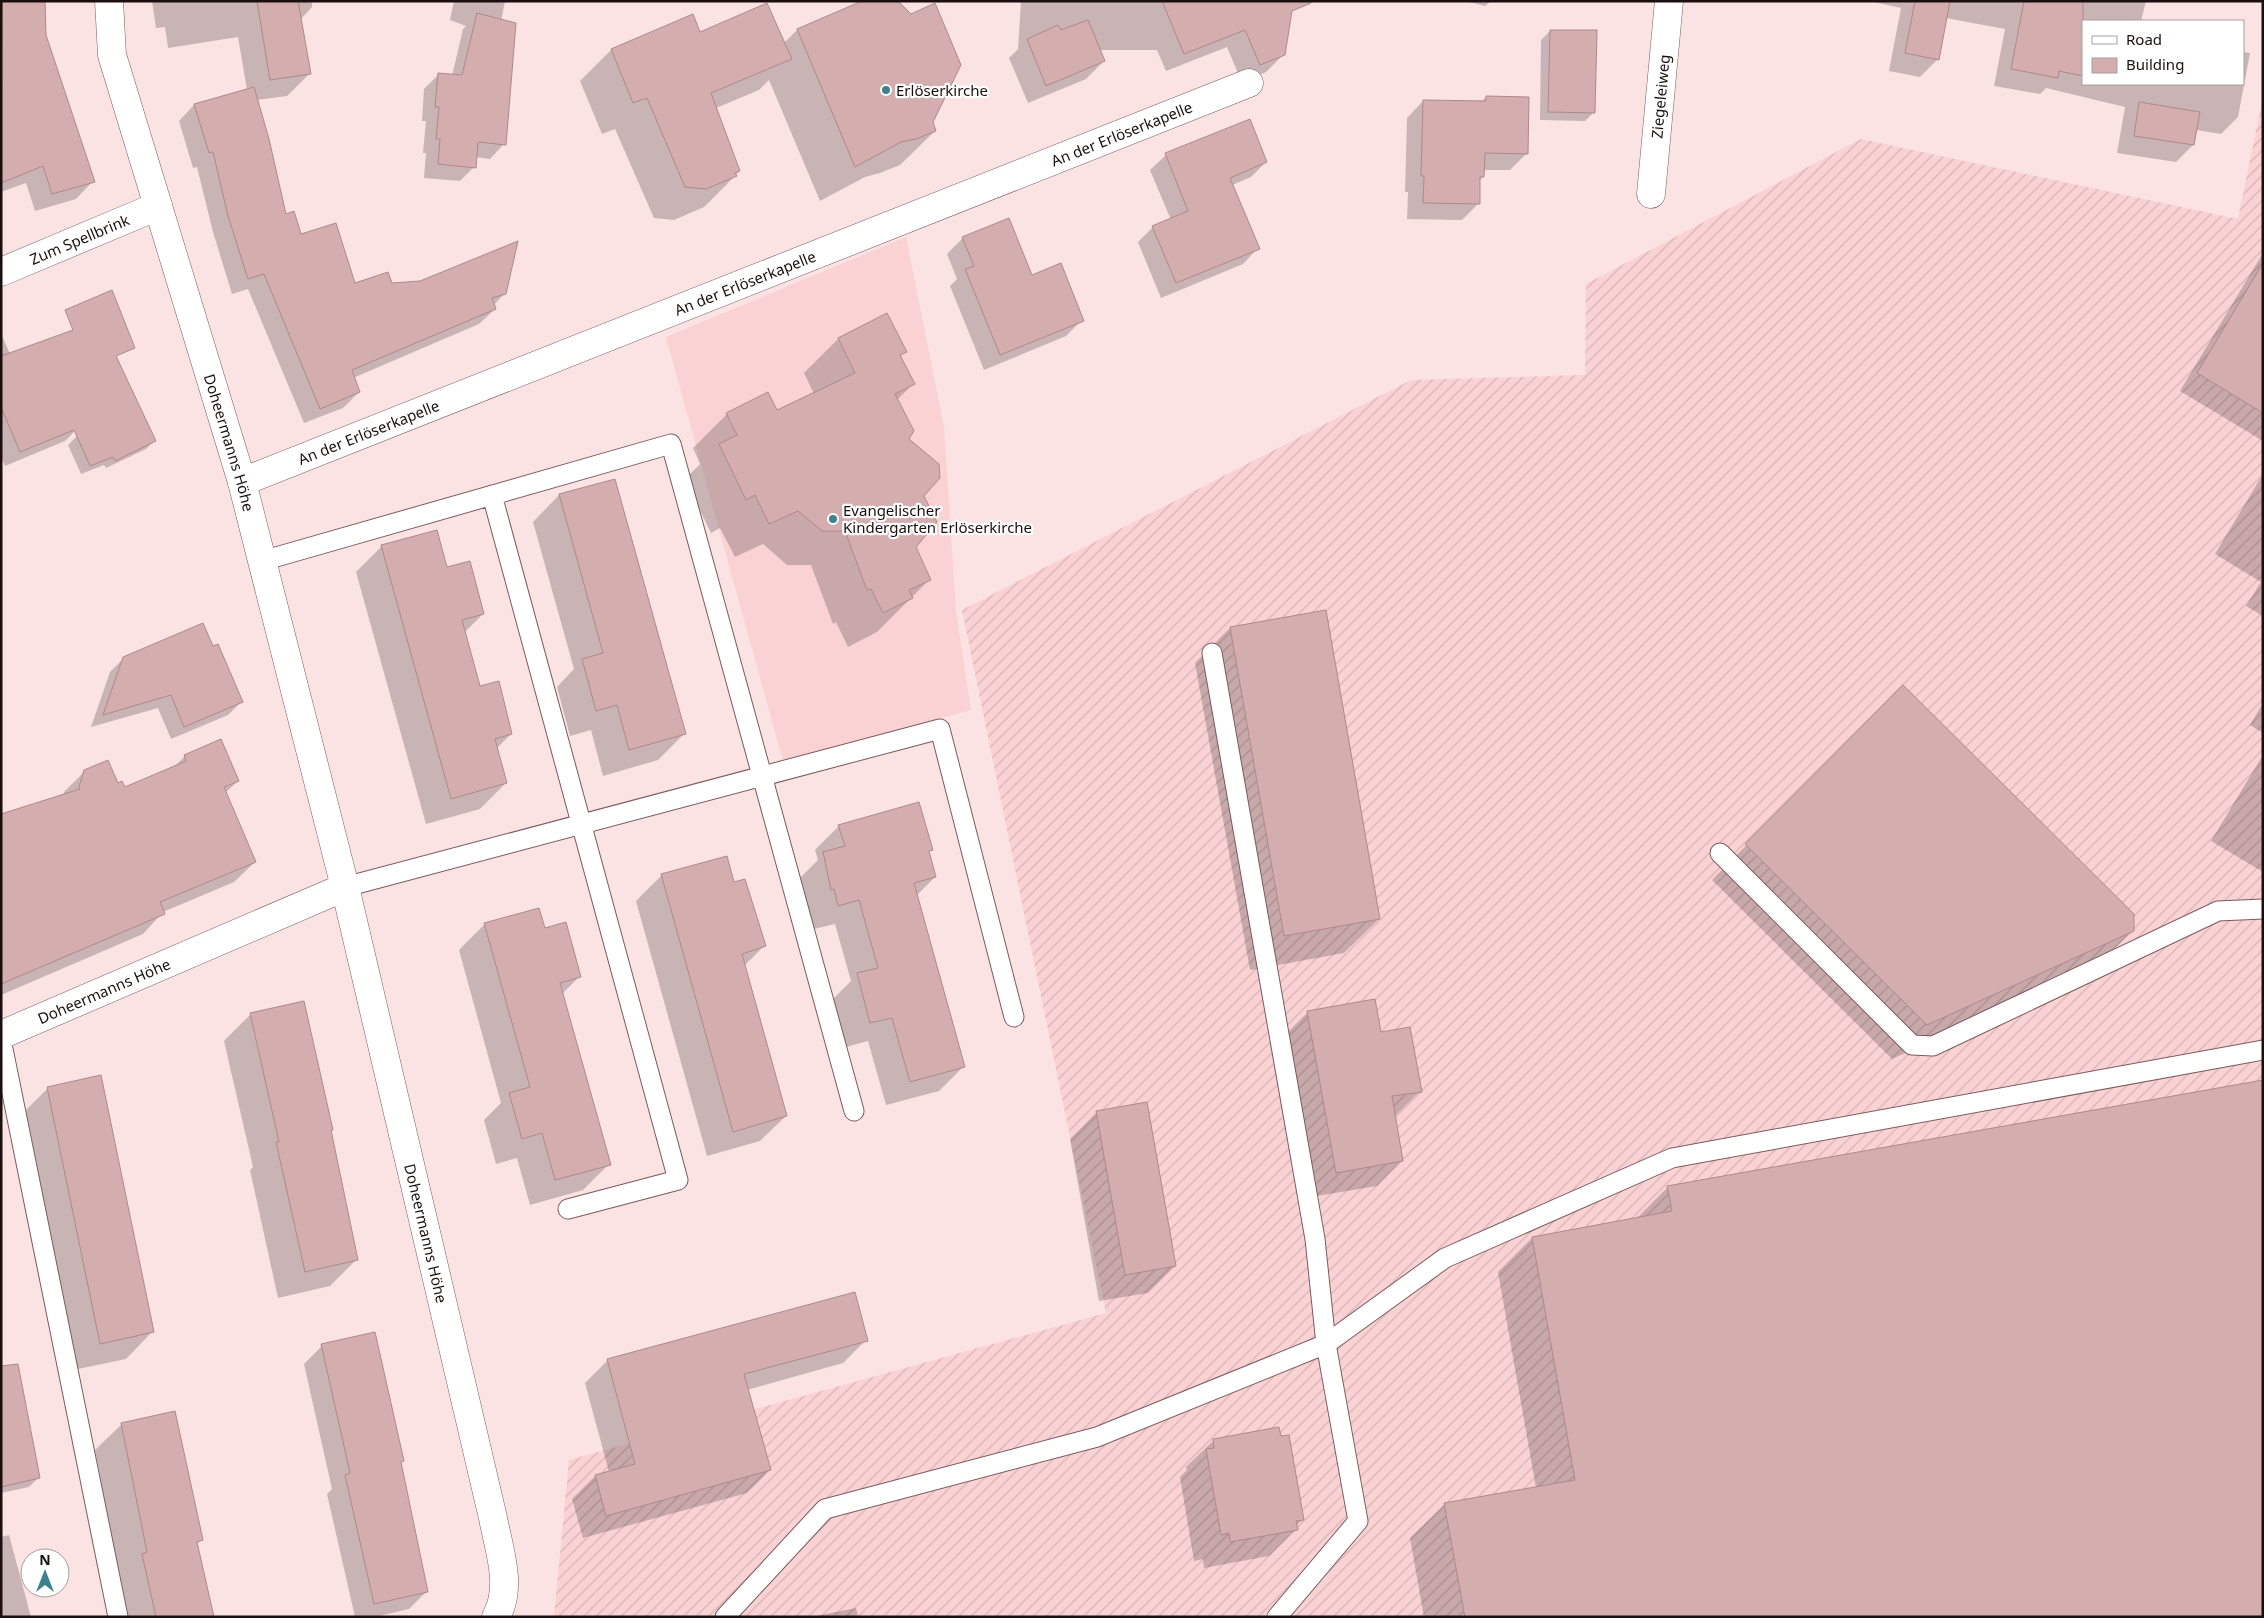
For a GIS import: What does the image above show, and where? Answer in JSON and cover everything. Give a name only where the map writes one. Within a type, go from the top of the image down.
[{"type":"street","name":"Doheermanns Höhe","points":[[109,1],[112,55],[242,482],[344,887],[482,1467],[505,1578],[503,1606],[496,1617]]},
{"type":"street","name":"Ziegeleiweg","points":[[1651,194],[1669,1]]},
{"type":"street","name":"An der Erlöserkapelle","points":[[242,482],[1249,83]]},
{"type":"street","name":"Zum Spellbrink","points":[[1,272],[158,206]]},
{"type":"street","name":"Doheermanns Höhe","points":[[1,1035],[344,887]]},
{"type":"lane","points":[[262,561],[671,444],[854,1110]]},
{"type":"lane","points":[[492,495],[678,1180],[568,1209]]},
{"type":"lane","points":[[1212,653],[1315,1239],[1326,1344],[1358,1521],[1277,1617]]},
{"type":"lane","points":[[344,887],[940,729],[1014,1017]]},
{"type":"lane","points":[[1720,854],[1912,1045],[1933,1046],[2218,911],[2263,909]]},
{"type":"lane","points":[[1,1039],[118,1617]]},
{"type":"lane","points":[[725,1617],[825,1509],[1097,1437],[1326,1344],[1445,1258],[1672,1158],[2263,1050]]},
{"type":"shaded area","points":[[2263,97],[2263,1617],[554,1617],[569,1460],[1106,1313],[962,610],[1411,380],[1585,375],[1586,284],[1861,139],[2238,219]]},
{"type":"shaded area","name":"Evangelischer Kindergarten Erlöserkirche","points":[[906,237],[944,427],[956,611],[971,710],[783,761],[666,337]]},
{"type":"building","points":[[2,1],[45,1],[46,35],[95,182],[52,194],[43,166],[1,183]]},
{"type":"building","points":[[257,1],[298,1],[311,74],[270,80]]},
{"type":"building","name":"Erlöserkirche","points":[[862,1],[898,1],[911,14],[935,3],[961,65],[933,122],[936,131],[916,139],[901,142],[855,167],[797,29]]},
{"type":"building","points":[[1162,1],[1311,1],[1311,3],[1292,11],[1285,55],[1260,65],[1245,30],[1184,54]]},
{"type":"building","points":[[1915,1],[1950,1],[1939,60],[1905,53]]},
{"type":"building","points":[[2024,1],[2083,1],[2082,76],[2059,71],[2058,78],[2011,69]]},
{"type":"building","points":[[767,3],[792,59],[711,93],[740,171],[735,173],[737,176],[706,189],[685,187],[647,98],[633,103],[611,49],[693,14],[700,32]]},
{"type":"building","points":[[477,13],[516,23],[506,145],[478,142],[476,168],[438,164],[440,139],[436,139],[439,107],[435,107],[438,73],[462,75]]},
{"type":"building","points":[[1088,20],[1105,61],[1046,86],[1027,39],[1058,25],[1061,30]]},
{"type":"building","points":[[1550,30],[1597,30],[1595,113],[1548,112]]},
{"type":"building","points":[[254,87],[269,139],[286,214],[294,211],[301,234],[336,223],[355,283],[388,272],[392,283],[420,281],[518,241],[506,294],[492,298],[496,309],[352,370],[360,392],[320,409],[264,274],[248,279],[228,216],[213,152],[209,153],[194,104]]},
{"type":"building","points":[[1486,96],[1529,97],[1528,154],[1485,153],[1484,177],[1480,177],[1480,204],[1423,203],[1424,176],[1421,176],[1423,100],[1486,101]]},
{"type":"building","points":[[2139,102],[2200,112],[2194,145],[2134,136]]},
{"type":"building","points":[[1250,119],[1267,162],[1230,178],[1260,249],[1176,283],[1152,226],[1188,211],[1165,153]]},
{"type":"building","points":[[1009,218],[1032,275],[1061,263],[1084,321],[1000,355],[965,269],[974,266],[962,237]]},
{"type":"building","points":[[2263,263],[2263,413],[2197,373]]},
{"type":"building","points":[[112,290],[135,348],[116,356],[156,441],[115,461],[113,457],[90,466],[74,430],[20,452],[1,407],[1,356],[73,330],[65,310]]},
{"type":"building","points":[[887,313],[907,352],[900,355],[915,384],[895,394],[914,431],[909,439],[939,464],[940,478],[924,496],[937,522],[916,547],[931,580],[909,590],[913,598],[883,613],[871,589],[867,590],[845,531],[822,531],[798,511],[769,524],[755,495],[746,500],[719,444],[737,435],[726,413],[768,392],[777,410],[855,373],[838,338]]},
{"type":"building","points":[[615,479],[686,734],[629,750],[617,705],[596,711],[582,659],[603,653],[559,494]]},
{"type":"building","points":[[437,530],[447,567],[470,561],[484,614],[462,620],[480,686],[499,681],[512,734],[495,739],[507,783],[451,799],[381,545]]},
{"type":"building","points":[[1326,610],[1380,919],[1284,936],[1230,627]]},
{"type":"building","points":[[203,623],[213,646],[218,644],[243,702],[184,727],[171,695],[103,715],[123,657]]},
{"type":"building","points":[[1903,685],[2134,914],[2134,931],[1927,1025],[1745,844]]},
{"type":"building","points":[[221,739],[239,781],[224,787],[256,862],[160,902],[165,914],[1,984],[1,814],[80,789],[84,770],[108,760],[118,783],[122,781],[125,787],[186,761],[184,755]]},
{"type":"building","points":[[919,802],[933,850],[929,851],[936,877],[914,883],[965,1067],[910,1082],[892,1018],[870,1023],[857,973],[878,968],[859,900],[838,906],[834,889],[831,890],[823,852],[845,846],[838,825]]},
{"type":"building","points":[[727,856],[734,882],[745,879],[766,946],[742,954],[787,1116],[733,1132],[661,874]]},
{"type":"building","points":[[539,908],[545,928],[566,922],[581,977],[560,983],[611,1165],[555,1180],[542,1133],[522,1139],[509,1093],[530,1087],[484,923]]},
{"type":"building","points":[[1375,999],[1381,1032],[1410,1027],[1422,1092],[1392,1096],[1403,1161],[1336,1173],[1307,1011]]},
{"type":"building","points":[[304,1001],[333,1130],[331,1130],[358,1260],[305,1272],[276,1142],[279,1142],[250,1013]]},
{"type":"building","points":[[101,1075],[154,1332],[100,1344],[47,1087]]},
{"type":"building","points":[[2263,1080],[2263,1617],[1465,1617],[1444,1503],[1575,1480],[1532,1237],[1672,1211],[1667,1186]]},
{"type":"building","points":[[1147,1102],[1176,1266],[1125,1275],[1096,1111]]},
{"type":"building","points":[[855,1292],[868,1341],[744,1374],[771,1470],[606,1516],[595,1475],[635,1464],[607,1359]]},
{"type":"building","points":[[375,1332],[404,1461],[401,1462],[428,1592],[374,1604],[345,1475],[350,1473],[321,1344]]},
{"type":"building","points":[[18,1364],[40,1478],[1,1487],[1,1366]]},
{"type":"building","points":[[175,1411],[203,1540],[197,1542],[214,1617],[156,1617],[142,1554],[147,1552],[121,1423]]},
{"type":"building","points":[[1279,1427],[1281,1436],[1289,1435],[1304,1520],[1296,1521],[1298,1530],[1230,1542],[1229,1533],[1221,1535],[1206,1449],[1214,1448],[1213,1439]]},
{"type":"place","name":"Erlöserkirche","points":[[886,90]]},
{"type":"place","name":"Evangelischer Kindergarten Erlöserkirche","points":[[833,519]]}]
